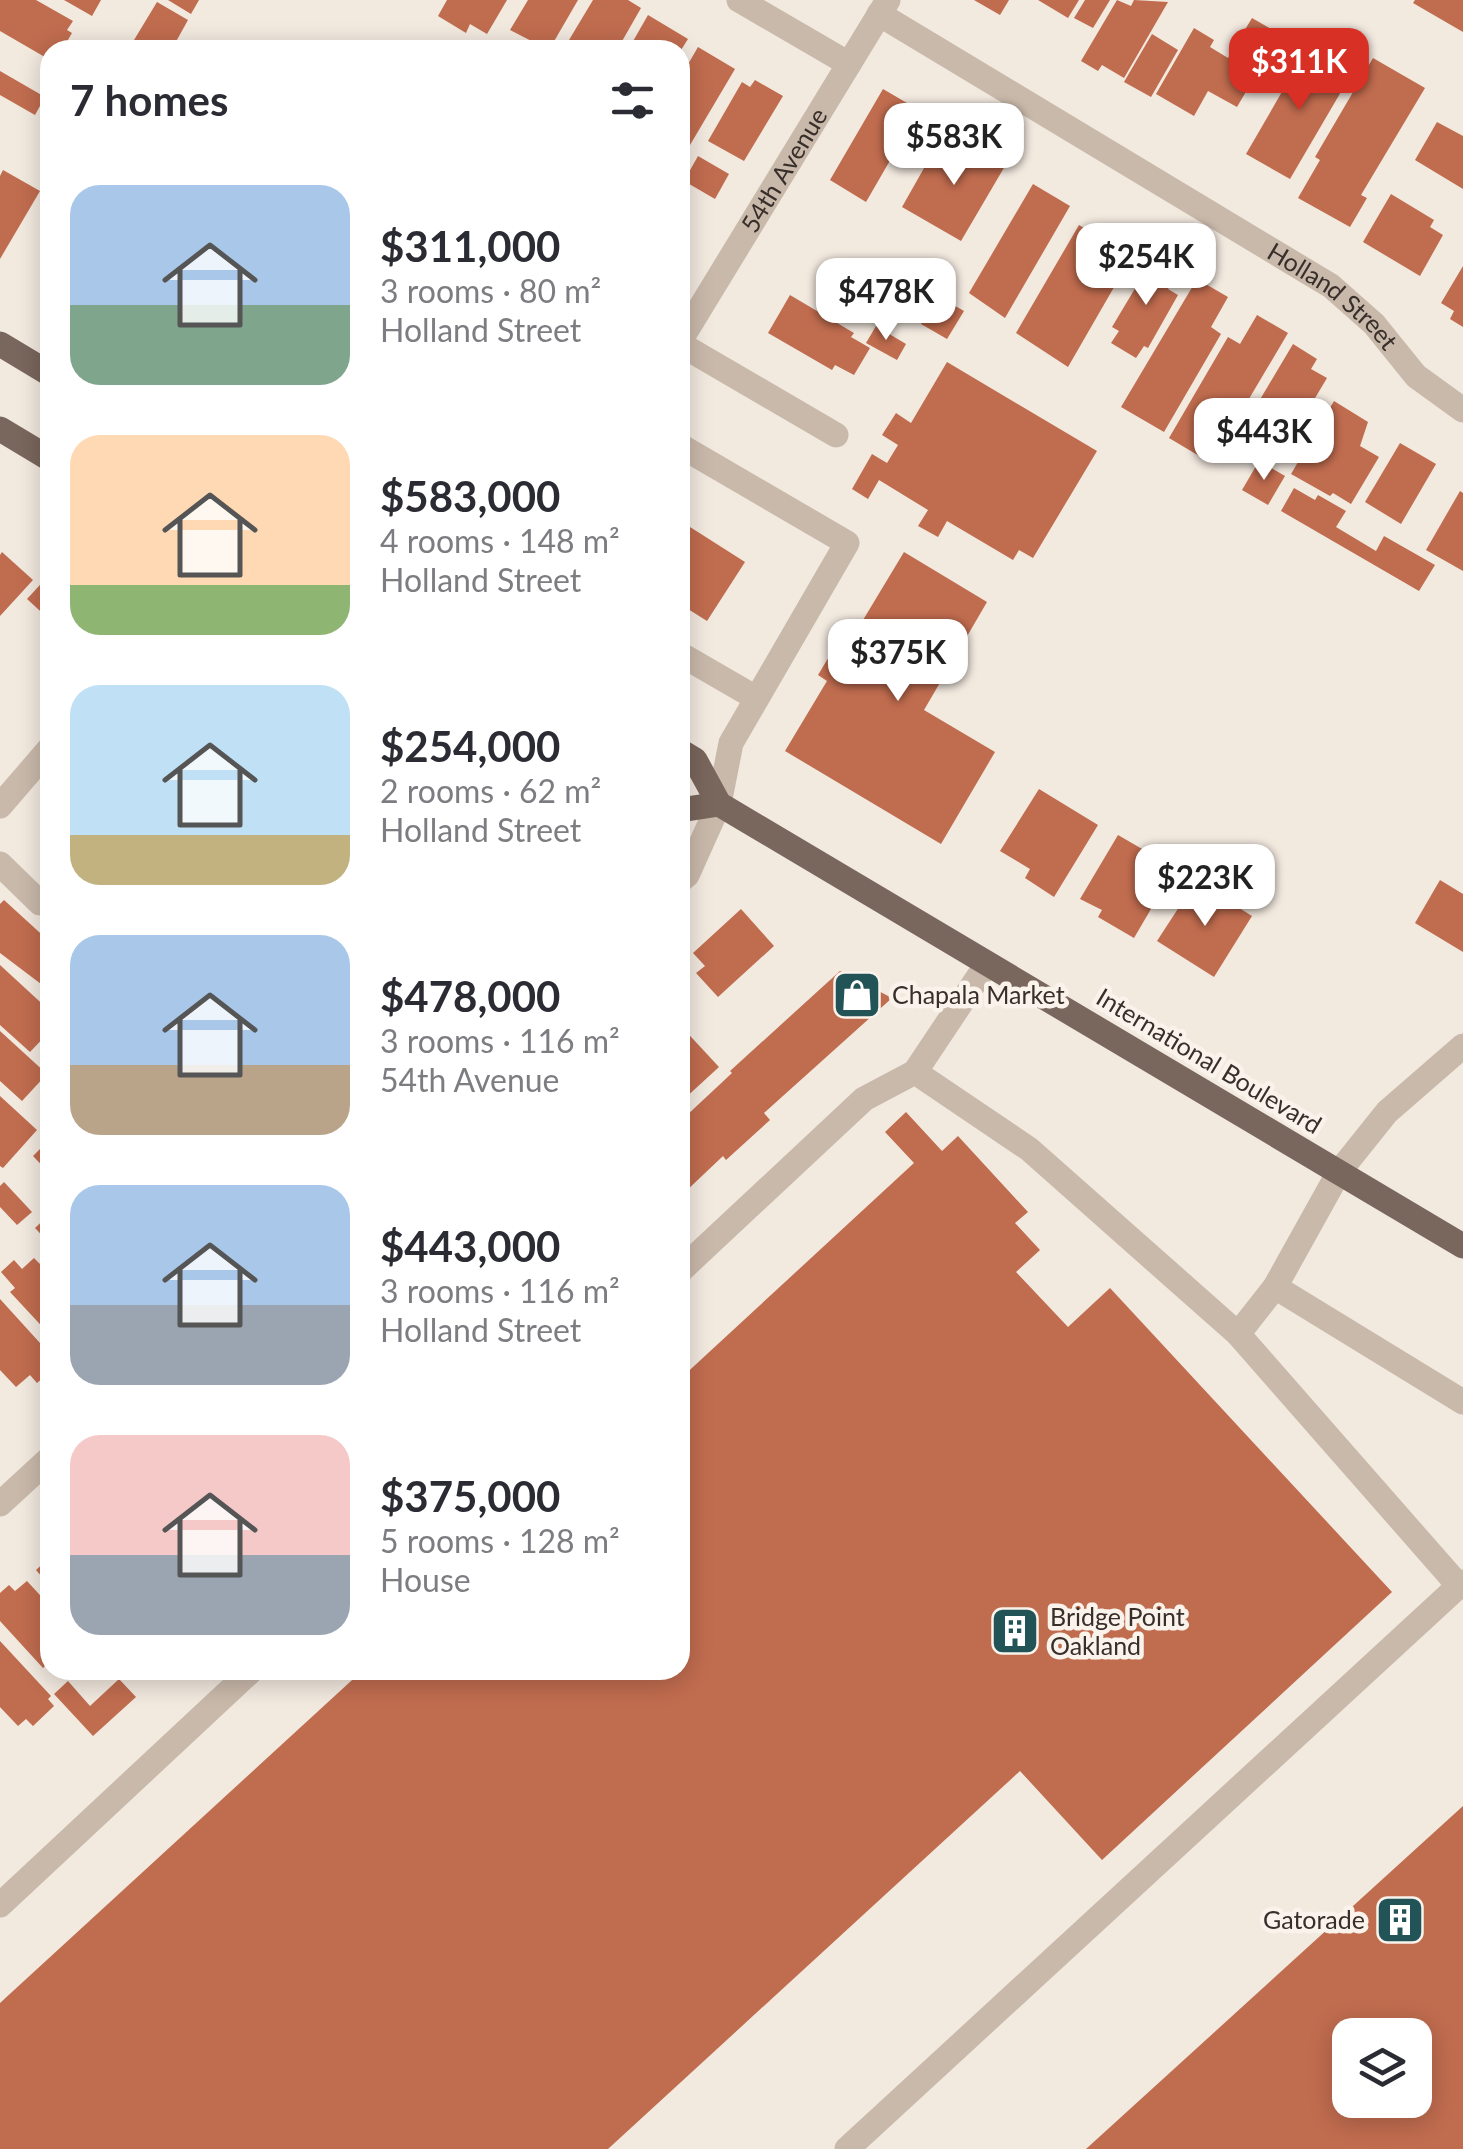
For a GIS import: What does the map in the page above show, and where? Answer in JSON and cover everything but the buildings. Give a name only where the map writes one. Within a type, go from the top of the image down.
[{"type":"main road","points":[[0,344],[40,368]]},
{"type":"main road","points":[[0,429],[40,453]]},
{"type":"main road","points":[[690,757],[719,804],[690,808]]},
{"type":"main road","name":"International Boulevard","points":[[719,804],[1463,1246]]},
{"type":"street","points":[[739,0],[849,64]]},
{"type":"street","name":"54th Avenue","points":[[690,326],[883,7]]},
{"type":"street","name":"Holland Street","points":[[883,7],[1331,286],[1374,324],[1416,376],[1463,410]]},
{"type":"street","points":[[690,348],[836,435]]},
{"type":"street","points":[[690,452],[848,544],[730,743],[719,804],[690,868]]},
{"type":"street","points":[[690,660],[756,698]]},
{"type":"street","points":[[0,806],[40,760]]},
{"type":"street","points":[[0,864],[40,903]]},
{"type":"street","points":[[690,1262],[864,1099],[915,1072],[988,964]]},
{"type":"street","points":[[1238,1334],[1275,1287],[1339,1172],[1387,1112],[1463,1046]]},
{"type":"street","points":[[846,2149],[1461,1584],[1238,1334],[1029,1149],[915,1072]]},
{"type":"street","points":[[1275,1287],[1463,1402]]},
{"type":"street","points":[[0,1504],[40,1467]]},
{"type":"street","points":[[0,1904],[241,1680]]},
{"type":"place","name":"Chapala Market","points":[[857,995]]},
{"type":"place","name":"Bridge Point Oakland","points":[[1015,1631]]},
{"type":"place","name":"Gatorade","points":[[1400,1920]]}]
